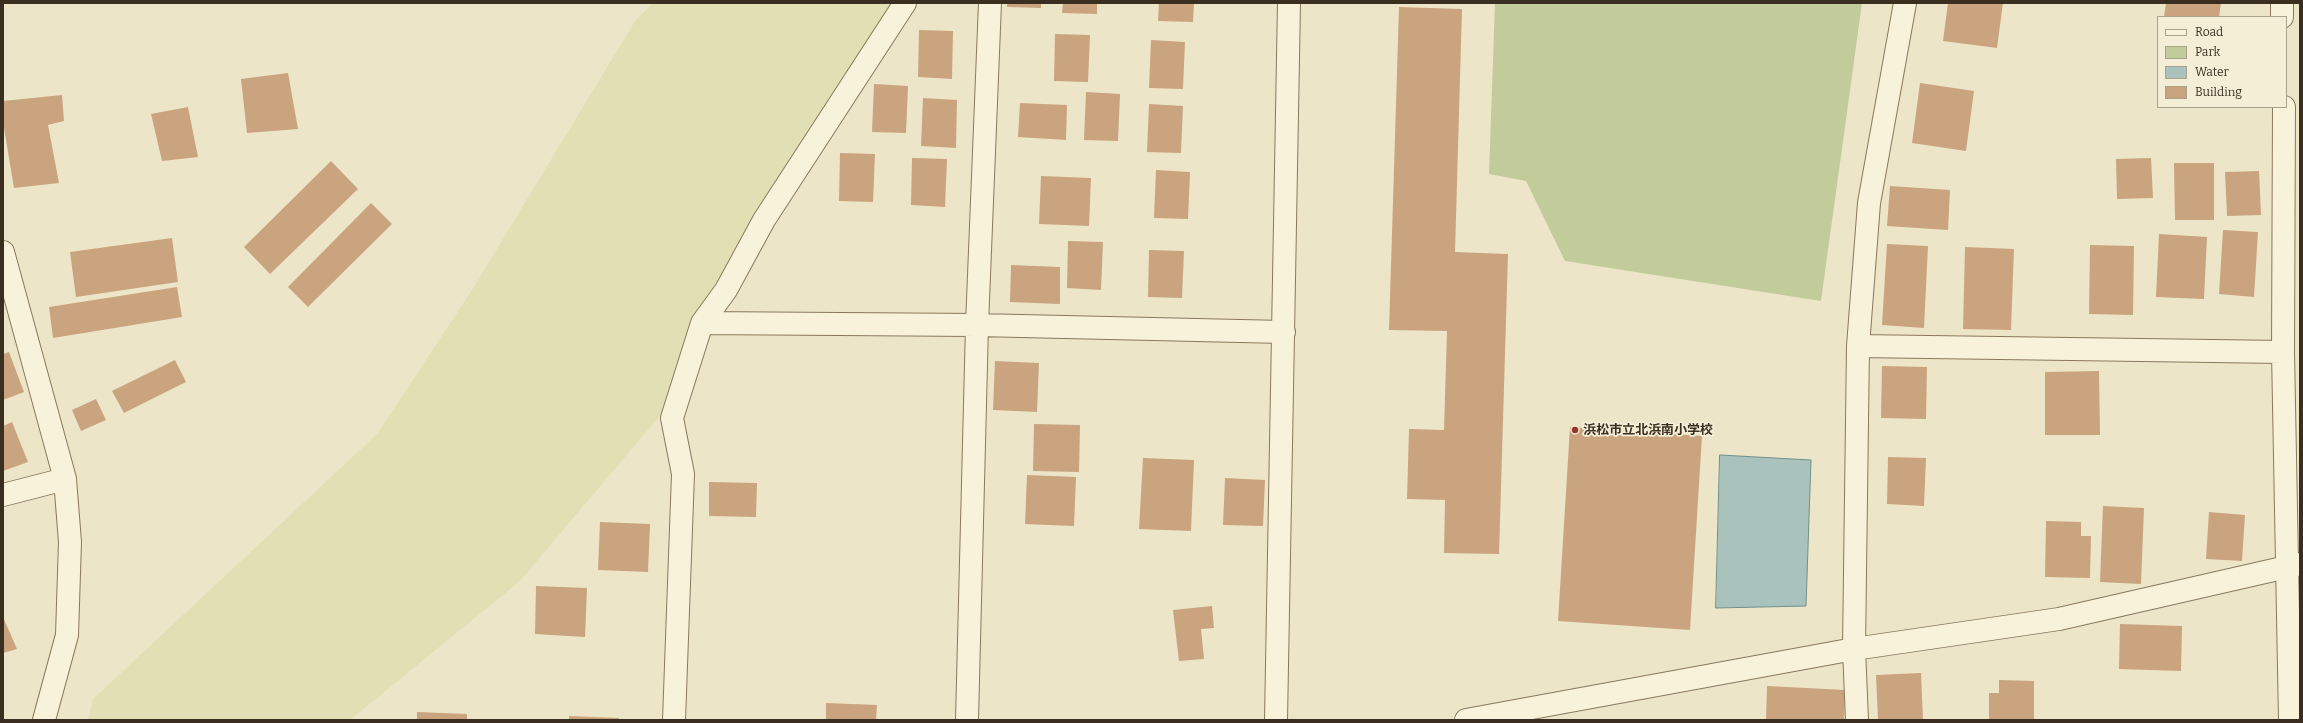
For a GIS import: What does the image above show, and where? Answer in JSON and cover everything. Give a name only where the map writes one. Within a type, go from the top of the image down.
[{"type":"street","points":[[674,720],[683,474],[672,418],[702,323],[726,290],[764,220],[905,3]]},
{"type":"street","points":[[967,720],[977,325],[990,3]]},
{"type":"street","points":[[1276,720],[1289,3]]},
{"type":"street","points":[[1857,720],[1854,649],[1858,346],[1868,203],[1905,3]]},
{"type":"street","points":[[2282,3],[2282,16]]},
{"type":"street","points":[[2284,108],[2283,352],[2294,565],[2290,720]]},
{"type":"street","points":[[3,252],[65,479],[70,542],[67,635],[44,720]]},
{"type":"street","points":[[702,323],[977,325],[1284,332]]},
{"type":"street","points":[[1858,346],[2283,352]]},
{"type":"street","points":[[3,495],[65,479]]},
{"type":"street","points":[[1466,720],[1854,649],[2059,619],[2294,565]]},
{"type":"shaded area","points":[[653,3],[894,3],[680,392],[520,581],[350,720],[88,720],[93,699],[377,434],[472,290],[635,21]]},
{"type":"green space","points":[[1495,3],[1862,3],[1821,301],[1565,261],[1526,181],[1489,174]]},
{"type":"water","points":[[1720,455],[1811,460],[1806,606],[1716,608]]},
{"type":"building","points":[[1007,3],[1041,3],[1041,8],[1007,7]]},
{"type":"building","points":[[1063,3],[1097,3],[1097,14],[1062,13]]},
{"type":"building","points":[[1159,3],[1194,3],[1193,22],[1158,21]]},
{"type":"building","points":[[1948,3],[2003,3],[1997,48],[1943,41]]},
{"type":"building","points":[[2166,3],[2221,3],[2219,16],[2164,16]]},
{"type":"building","points":[[1399,7],[1462,9],[1455,252],[1508,254],[1499,554],[1444,553],[1445,500],[1407,499],[1409,429],[1444,430],[1447,331],[1389,330]]},
{"type":"building","points":[[919,30],[953,31],[952,79],[918,77]]},
{"type":"building","points":[[1055,34],[1090,35],[1088,82],[1054,81]]},
{"type":"building","points":[[1151,40],[1185,42],[1183,89],[1149,88]]},
{"type":"building","points":[[288,73],[298,129],[247,133],[241,79]]},
{"type":"building","points":[[1920,83],[1974,91],[1966,151],[1912,143]]},
{"type":"building","points":[[874,84],[908,86],[906,133],[872,132]]},
{"type":"building","points":[[1086,92],[1120,94],[1118,141],[1084,140]]},
{"type":"building","points":[[62,95],[64,121],[48,125],[59,183],[14,188],[3,122],[3,101]]},
{"type":"building","points":[[923,98],[957,100],[956,148],[921,146]]},
{"type":"building","points":[[1020,103],[1067,105],[1066,140],[1018,137]]},
{"type":"building","points":[[1149,104],[1183,106],[1181,153],[1147,152]]},
{"type":"building","points":[[188,107],[198,157],[162,161],[151,114]]},
{"type":"building","points":[[840,153],[875,154],[873,202],[839,201]]},
{"type":"building","points":[[912,158],[947,159],[945,207],[911,205]]},
{"type":"building","points":[[2151,158],[2153,198],[2117,199],[2116,159]]},
{"type":"building","points":[[331,161],[358,189],[270,274],[244,247]]},
{"type":"building","points":[[2174,163],[2214,163],[2214,220],[2175,220]]},
{"type":"building","points":[[1156,170],[1190,172],[1188,219],[1154,218]]},
{"type":"building","points":[[2259,171],[2261,215],[2227,216],[2225,172]]},
{"type":"building","points":[[1041,176],[1091,178],[1089,226],[1039,224]]},
{"type":"building","points":[[1890,186],[1950,190],[1948,230],[1887,226]]},
{"type":"building","points":[[371,203],[392,224],[308,307],[288,287]]},
{"type":"building","points":[[2223,230],[2258,232],[2254,297],[2219,294]]},
{"type":"building","points":[[2159,234],[2207,237],[2204,299],[2156,297]]},
{"type":"building","points":[[172,238],[178,282],[76,297],[70,252]]},
{"type":"building","points":[[1068,241],[1103,242],[1101,290],[1067,288]]},
{"type":"building","points":[[1887,244],[1928,246],[1924,328],[1882,325]]},
{"type":"building","points":[[2090,245],[2134,246],[2133,315],[2089,314]]},
{"type":"building","points":[[1965,247],[2014,249],[2011,330],[1963,329]]},
{"type":"building","points":[[1149,250],[1184,251],[1182,298],[1148,297]]},
{"type":"building","points":[[1011,265],[1060,267],[1060,304],[1010,302]]},
{"type":"building","points":[[177,287],[182,317],[53,338],[49,307]]},
{"type":"building","points":[[9,352],[24,392],[3,400],[3,354]]},
{"type":"building","points":[[175,360],[186,382],[124,413],[112,391]]},
{"type":"building","points":[[995,361],[1039,363],[1037,412],[993,410]]},
{"type":"building","points":[[1882,366],[1927,367],[1926,419],[1881,418]]},
{"type":"building","points":[[2099,371],[2100,435],[2045,435],[2045,372]]},
{"type":"building","points":[[96,399],[106,420],[81,431],[72,410]]},
{"type":"building","points":[[12,422],[28,462],[3,471],[3,426]]},
{"type":"building","points":[[1034,424],[1080,425],[1079,472],[1033,471]]},
{"type":"building","points":[[1570,427],[1702,436],[1690,630],[1558,621]]},
{"type":"building","points":[[1888,457],[1926,458],[1924,506],[1887,504]]},
{"type":"building","points":[[1143,458],[1194,460],[1191,531],[1139,529]]},
{"type":"building","points":[[1027,475],[1076,477],[1074,526],[1025,524]]},
{"type":"building","points":[[1225,478],[1265,480],[1263,526],[1223,525]]},
{"type":"building","points":[[709,482],[757,483],[756,517],[709,516]]},
{"type":"building","points":[[2103,506],[2144,508],[2141,584],[2100,582]]},
{"type":"building","points":[[2209,512],[2245,515],[2242,561],[2206,559]]},
{"type":"building","points":[[2046,521],[2081,522],[2081,536],[2091,536],[2090,578],[2045,577]]},
{"type":"building","points":[[600,522],[650,524],[648,572],[598,570]]},
{"type":"building","points":[[536,586],[587,588],[585,637],[535,634]]},
{"type":"building","points":[[1212,606],[1214,628],[1201,629],[1204,659],[1179,661],[1173,610]]},
{"type":"building","points":[[3,617],[17,649],[3,653]]},
{"type":"building","points":[[2120,624],[2182,626],[2181,671],[2119,669]]},
{"type":"building","points":[[1921,673],[1923,720],[1878,720],[1876,675]]},
{"type":"building","points":[[1999,680],[2034,681],[2034,720],[1989,720],[1989,693],[1999,693]]},
{"type":"building","points":[[1767,686],[1845,690],[1844,720],[1766,720]]},
{"type":"building","points":[[826,703],[877,705],[876,720],[826,720]]},
{"type":"building","points":[[417,712],[467,714],[467,720],[417,720]]},
{"type":"building","points":[[569,716],[619,718],[619,720],[569,720]]},
{"type":"place","name":"浜松市立北浜南小学校","points":[[1575,430]]}]
